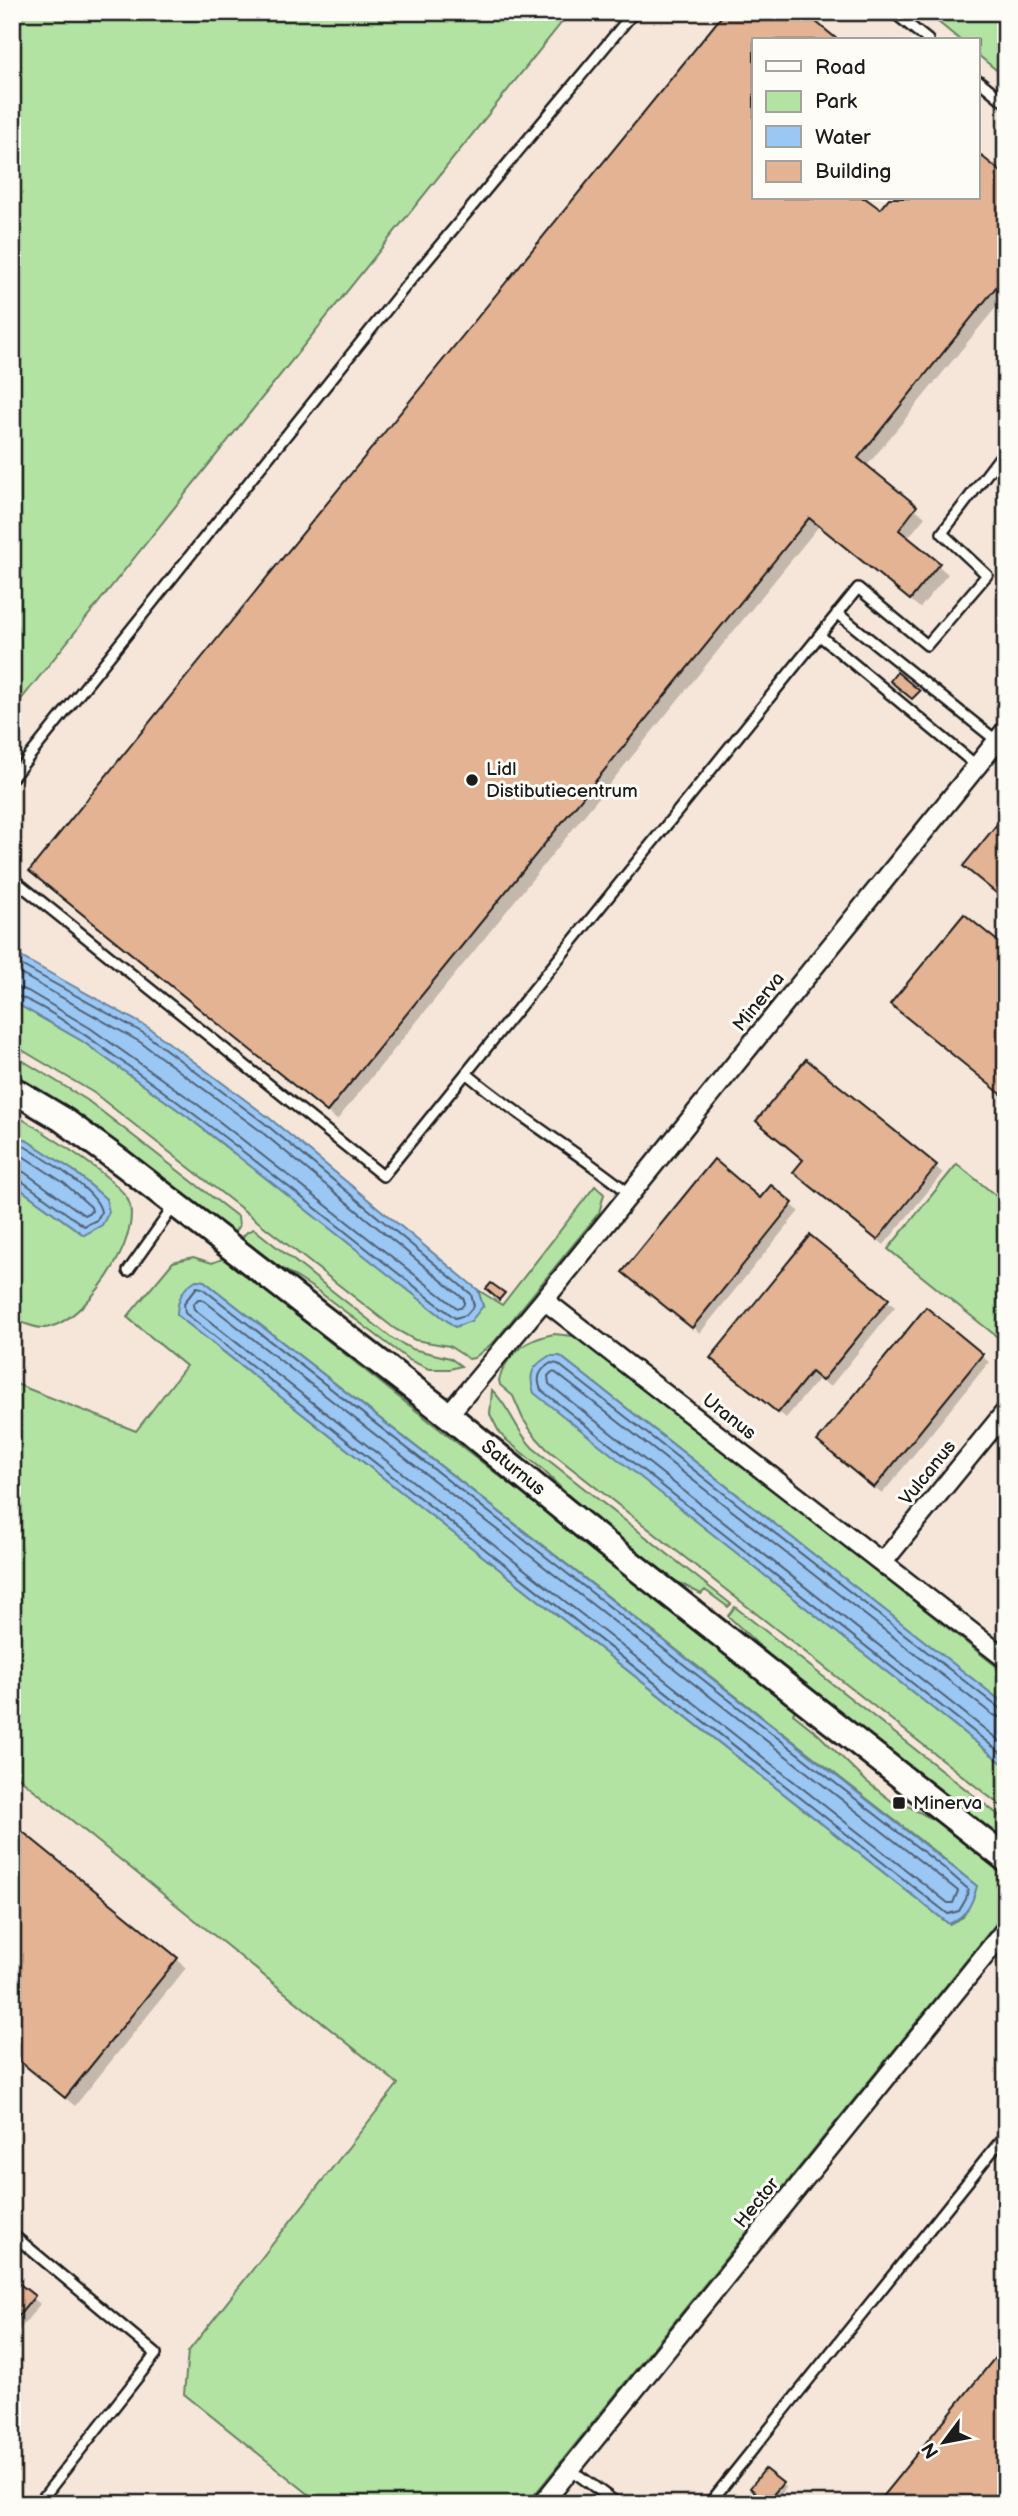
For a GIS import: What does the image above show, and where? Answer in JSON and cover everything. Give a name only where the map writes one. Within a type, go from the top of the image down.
[{"type":"main road","name":"Saturnus","points":[[12,1089],[91,1140],[448,1415],[622,1557],[1006,1859]]},
{"type":"street","name":"Minerva","points":[[544,1300],[1001,736]]},
{"type":"street","points":[[448,1415],[544,1300]]},
{"type":"street","name":"Uranus","points":[[544,1300],[1006,1660]]},
{"type":"street","name":"Vulcanus","points":[[883,1562],[1006,1411]]},
{"type":"street","name":"Hector","points":[[542,2504],[1006,1929]]},
{"type":"lane","points":[[12,778],[405,287],[634,12]]},
{"type":"lane","points":[[893,12],[926,38]]},
{"type":"lane","points":[[979,81],[1006,103]]},
{"type":"lane","points":[[12,878],[383,1176],[858,588],[928,645],[987,575],[942,533],[1006,449]]},
{"type":"lane","points":[[837,613],[1001,736]]},
{"type":"lane","points":[[819,635],[977,766]]},
{"type":"lane","points":[[466,1073],[498,1100],[605,1174],[629,1195]]},
{"type":"lane","points":[[128,1271],[175,1205]]},
{"type":"lane","points":[[709,2504],[1006,2134]]},
{"type":"lane","points":[[12,2234],[156,2354],[38,2504]]},
{"type":"lane","points":[[570,2469],[618,2504]]},
{"type":"shaded area","points":[[570,12],[926,12],[958,38],[752,38],[752,200],[979,200],[979,56],[1006,78],[1006,2504],[12,2504],[12,659],[37,679]]},
{"type":"green space","points":[[12,12],[570,12],[12,711]]},
{"type":"green space","points":[[926,12],[1006,12],[1006,78],[979,56],[979,38],[958,38]]},
{"type":"green space","points":[[12,1001],[82,1041],[232,1152],[483,1306],[478,1290],[502,1305],[595,1186],[604,1194],[599,1213],[495,1341],[474,1358],[469,1359],[449,1346],[415,1340],[395,1329],[94,1093],[12,1044]]},
{"type":"green space","points":[[12,1054],[87,1100],[238,1217],[239,1226],[232,1235],[51,1098],[12,1075]]},
{"type":"green space","points":[[12,1113],[109,1179],[128,1200],[131,1216],[128,1235],[107,1277],[76,1312],[59,1323],[43,1328],[12,1319],[12,1183],[84,1235],[106,1199],[74,1171],[12,1131]]},
{"type":"green space","points":[[957,1164],[1006,1204],[1006,1344],[888,1249]]},
{"type":"green space","points":[[254,1229],[393,1339],[412,1349],[450,1358],[461,1366],[429,1369],[409,1360],[318,1291],[239,1241]]},
{"type":"green space","points":[[193,1257],[212,1263],[225,1258],[796,1708],[793,1714],[818,1734],[866,1781],[903,1810],[906,1805],[949,1828],[996,1867],[1006,1886],[1006,1909],[999,1920],[527,2504],[321,2504],[184,2394],[188,2352],[398,2084],[12,1772],[12,1389],[16,1384],[136,1431],[186,1366],[127,1317],[173,1262]],"holes":[[[196,1280],[204,1281],[948,1862],[976,1886],[963,1917],[949,1924],[177,1315]]]},
{"type":"green space","points":[[554,1334],[573,1336],[587,1343],[1006,1674],[1006,1705],[560,1356],[549,1356],[535,1393],[1006,1766],[1006,1810],[547,1449],[534,1435],[513,1396],[500,1385],[499,1380],[507,1362],[519,1348],[535,1339]]},
{"type":"green space","points":[[492,1390],[533,1448],[731,1604],[728,1607],[705,1590],[701,1594],[662,1574],[584,1511],[543,1470],[504,1438],[490,1414]]},
{"type":"green space","points":[[735,1607],[1006,1821],[1006,1845],[792,1677],[728,1616]]},
{"type":"water","points":[[12,952],[149,1028],[268,1117],[478,1290],[483,1306],[471,1321],[455,1327],[188,1117],[82,1041],[12,1001]]},
{"type":"water","points":[[12,1131],[74,1171],[106,1199],[109,1212],[102,1225],[84,1235],[12,1183]]},
{"type":"water","points":[[196,1280],[204,1281],[977,1886],[971,1904],[964,1913],[949,1924],[177,1315],[181,1295]]},
{"type":"water","points":[[549,1356],[560,1356],[1006,1705],[1006,1766],[534,1393],[531,1381],[533,1371]]},
{"type":"building","points":[[725,12],[804,12],[836,38],[752,38],[752,200],[868,200],[880,209],[887,200],[979,200],[979,154],[1006,176],[1006,275],[858,458],[917,506],[899,530],[940,563],[910,600],[809,518],[327,1112],[29,871]]},
{"type":"building","points":[[897,672],[920,691],[912,699],[890,681]]},
{"type":"building","points":[[1006,813],[1006,901],[963,866]]},
{"type":"building","points":[[964,914],[1006,948],[1006,1098],[890,1004]]},
{"type":"building","points":[[806,1059],[937,1165],[877,1240],[793,1172],[803,1160],[756,1121]]},
{"type":"building","points":[[714,1159],[760,1198],[771,1185],[793,1203],[692,1328],[622,1272]]},
{"type":"building","points":[[810,1235],[889,1299],[822,1381],[811,1372],[778,1413],[710,1358]]},
{"type":"building","points":[[491,1283],[505,1293],[499,1300],[486,1289]]},
{"type":"building","points":[[926,1307],[983,1354],[874,1488],[817,1441]]},
{"type":"building","points":[[12,1823],[178,1958],[65,2098],[12,2055]]},
{"type":"building","points":[[12,2278],[35,2296],[12,2324]]},
{"type":"building","points":[[1006,2344],[1006,2504],[876,2504]]},
{"type":"building","points":[[765,2469],[783,2483],[767,2502],[750,2488]]},
{"type":"place","name":"Lidl Distibutiecentrum","points":[[472,780]]},
{"type":"place","name":"Minerva","points":[[899,1803]]}]
